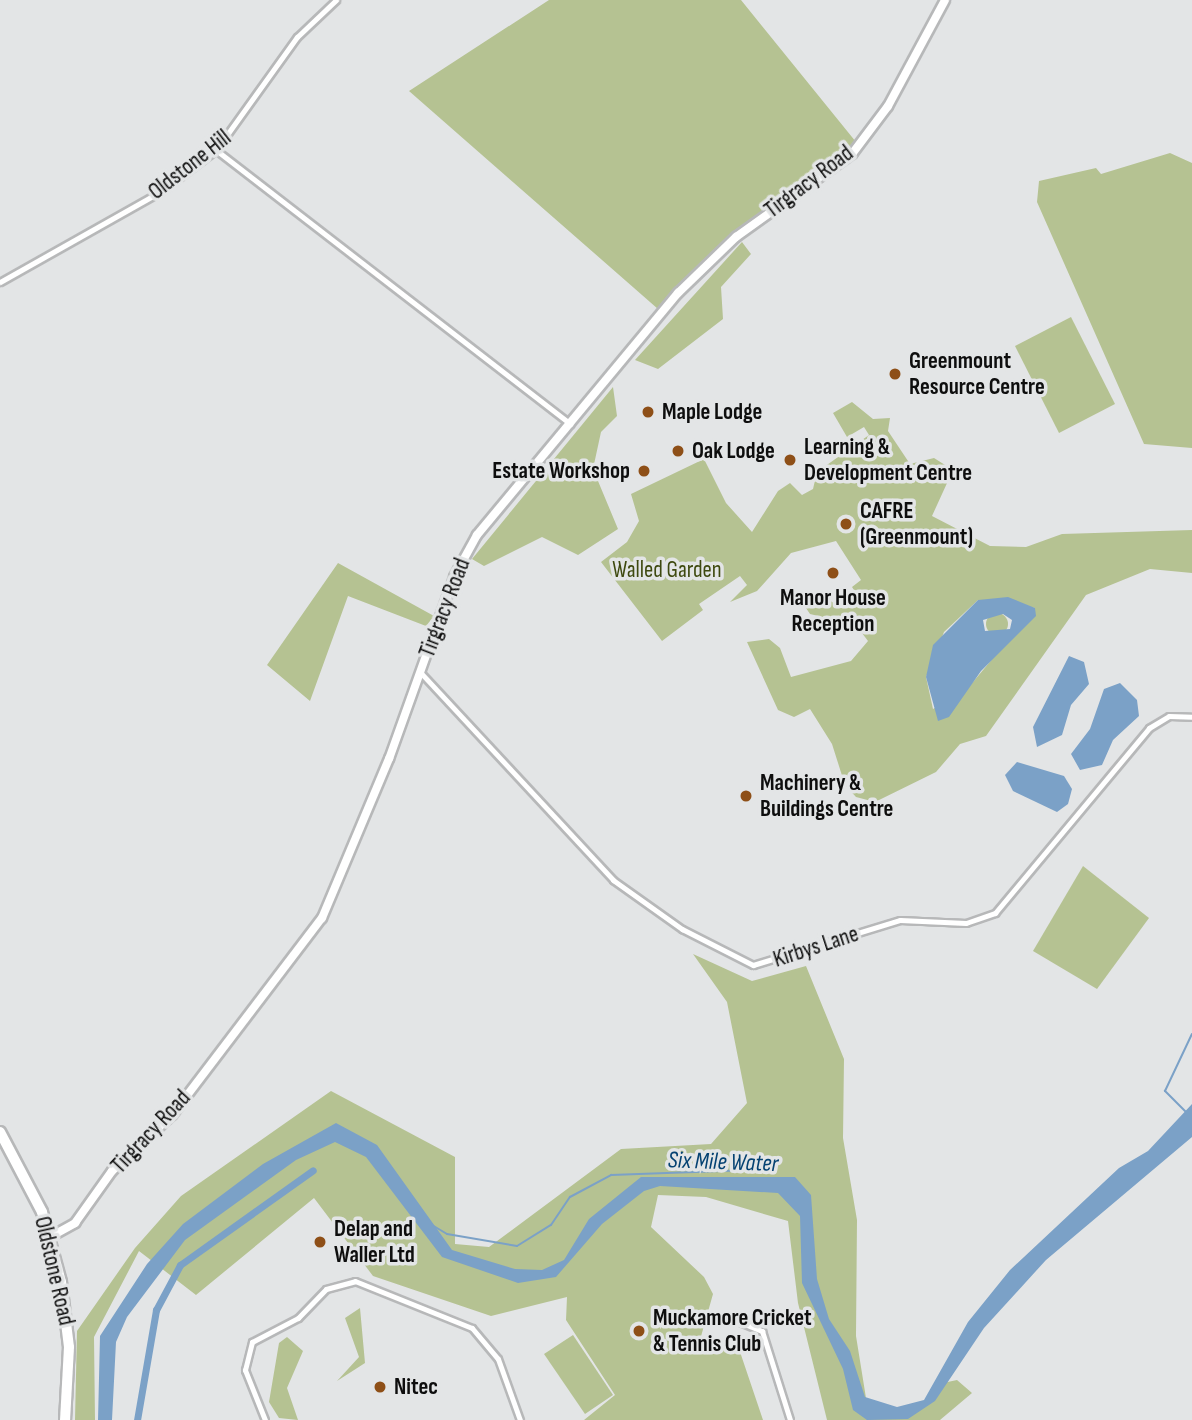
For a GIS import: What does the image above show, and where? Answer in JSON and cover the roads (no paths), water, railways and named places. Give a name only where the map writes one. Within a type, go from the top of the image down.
[{"type":"highway","name":"Oldstone Road","points":[[0,1132],[50,1237],[68,1326],[65,1420]]},
{"type":"street","name":"Oldstone Hill","points":[[0,282],[163,190],[216,150],[298,37],[336,0]]},
{"type":"street","name":"Tirgracy Road","points":[[50,1237],[75,1223],[112,1171],[173,1114],[313,932],[467,550],[678,293],[723,248],[852,153],[888,107],[945,0]]},
{"type":"street","points":[[216,150],[572,425]]},
{"type":"street","name":"Kirbys Lane","points":[[420,672],[612,880],[682,929],[753,965],[900,920],[966,923],[995,912],[1149,729],[1169,716],[1192,717]]},
{"type":"street","points":[[265,1420],[245,1370],[250,1345],[262,1332],[298,1318],[326,1289],[355,1281],[472,1328],[498,1359],[520,1420]]},
{"type":"street","points":[[742,1323],[761,1331],[790,1420]]},
{"type":"water","points":[[1008,597],[1035,608],[1036,616],[981,671],[949,717],[938,721],[926,677],[933,645],[978,600]],"holes":[[[1003,614],[1012,620],[1010,629],[985,631],[983,620]]]},
{"type":"water","points":[[1069,656],[1084,662],[1089,684],[1071,705],[1062,735],[1037,747],[1033,727]]},
{"type":"water","points":[[1120,683],[1137,700],[1139,716],[1113,740],[1102,765],[1080,770],[1071,754],[1090,729],[1104,689]]},
{"type":"water","points":[[1017,762],[1064,776],[1072,789],[1068,804],[1057,812],[1013,791],[1005,775]]},
{"type":"water","points":[[1192,1104],[1192,1137],[1046,1260],[984,1328],[935,1401],[908,1419],[867,1420],[853,1410],[843,1369],[802,1283],[800,1216],[778,1193],[660,1186],[644,1191],[602,1224],[556,1277],[518,1283],[442,1257],[366,1157],[335,1142],[296,1160],[185,1240],[127,1317],[116,1342],[112,1420],[98,1420],[100,1336],[147,1264],[183,1224],[263,1164],[336,1123],[377,1145],[452,1250],[515,1269],[542,1270],[564,1260],[589,1219],[641,1177],[795,1177],[811,1195],[817,1279],[829,1319],[850,1351],[865,1397],[897,1407],[924,1400],[968,1322],[1010,1270],[1119,1168],[1148,1151]]},
{"type":"waterway","points":[[1186,1112],[1165,1091],[1192,1034]]},
{"type":"waterway","name":"Six Mile Water","points":[[432,1225],[447,1234],[517,1246],[551,1225],[570,1197],[611,1175],[776,1169]]},
{"type":"waterway","points":[[137,1420],[156,1310],[180,1265],[313,1170]]},
{"type":"place","name":"Greenmount Resource Centre","points":[[895,374]]},
{"type":"place","name":"Maple Lodge","points":[[648,412]]},
{"type":"place","name":"Oak Lodge","points":[[678,451]]},
{"type":"place","name":"Learning & Development Centre","points":[[790,460]]},
{"type":"place","name":"Estate Workshop","points":[[644,471]]},
{"type":"place","name":"CAFRE (Greenmount)","points":[[846,524]]},
{"type":"place","name":"Manor House Reception","points":[[833,573]]},
{"type":"place","name":"Machinery & Buildings Centre","points":[[746,796]]},
{"type":"place","name":"Delap and Waller Ltd","points":[[320,1242]]},
{"type":"place","name":"Muckamore Cricket & Tennis Club","points":[[639,1331]]},
{"type":"place","name":"Nitec","points":[[380,1387]]},
{"type":"park label","name":"Walled Garden","points":[[667,570]]}]
